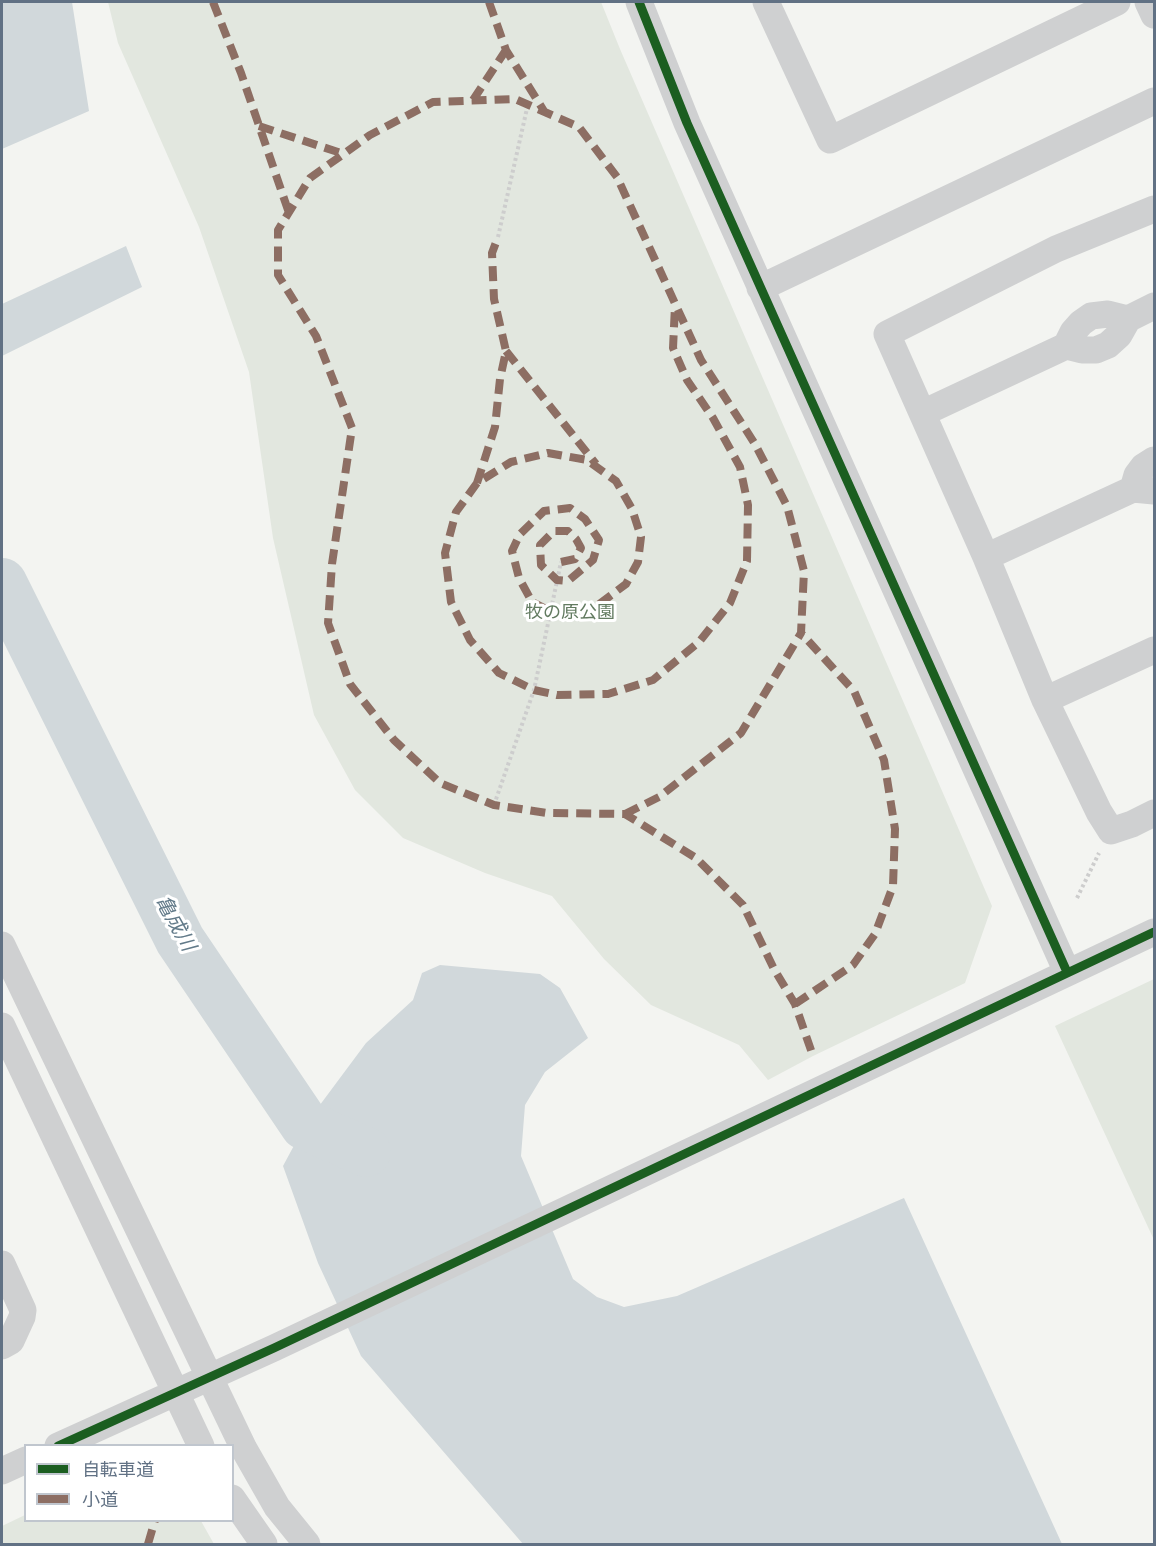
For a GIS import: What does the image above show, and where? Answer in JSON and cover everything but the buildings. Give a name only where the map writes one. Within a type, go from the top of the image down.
[{"type":"street","points":[[639,2],[687,123],[1067,972]]},
{"type":"street","points":[[766,2],[830,140],[1117,2]]},
{"type":"street","points":[[1148,2],[1155,15]]},
{"type":"street","points":[[760,288],[1155,101]]},
{"type":"street","points":[[1155,209],[1056,249],[887,334],[987,557],[1046,700],[1099,812],[1111,831],[1155,813]]},
{"type":"street","points":[[923,413],[1066,346],[1082,350],[1096,350],[1108,345],[1119,335],[1128,320],[1155,306]]},
{"type":"street","points":[[987,557],[1144,490],[1137,475],[1143,467],[1155,460]]},
{"type":"street","points":[[1046,700],[1155,650]]},
{"type":"street","points":[[61,1444],[274,1348],[1155,932]]},
{"type":"street","points":[[2,945],[244,1449],[276,1508],[307,1545]]},
{"type":"street","points":[[2,1026],[200,1444]]},
{"type":"street","points":[[2,1264],[23,1310],[11,1341],[2,1346]]},
{"type":"street","points":[[2,1472],[24,1461]]},
{"type":"street","points":[[234,1501],[264,1545]]},
{"type":"path","points":[[498,237],[528,104]]},
{"type":"path","points":[[494,805],[534,690],[561,562]]},
{"type":"path","points":[[1077,898],[1111,831]]},
{"type":"green space","name":"牧の原公園","points":[[108,2],[601,2],[992,906],[965,983],[768,1080],[739,1045],[651,1005],[604,959],[552,896],[485,873],[403,838],[355,790],[314,715],[273,538],[249,372],[199,227],[118,43]]},
{"type":"green space","points":[[1154,979],[1154,1240],[1055,1026]]},
{"type":"green space","points":[[24,1515],[24,1522],[202,1522],[214,1544],[2,1544],[2,1526]]},
{"type":"shaded area","points":[[2,2],[72,2],[89,111],[2,149]]},
{"type":"shaded area","points":[[126,246],[142,287],[2,356],[2,304]]},
{"type":"shaded area","points":[[440,965],[540,974],[560,988],[588,1038],[545,1072],[525,1105],[521,1156],[573,1279],[597,1297],[624,1307],[677,1296],[904,1198],[1062,1544],[523,1544],[361,1356],[318,1263],[283,1166],[305,1125],[366,1043],[413,1000],[422,973]]},
{"type":"waterway","name":"亀成川","points":[[2,583],[180,940],[305,1125],[366,1152]]},
{"type":"marked path","points":[[213,2],[241,73],[289,213]]},
{"type":"marked path","points":[[489,2],[506,50],[544,111]]},
{"type":"marked path","points":[[473,100],[506,50]]},
{"type":"marked path","points":[[625,814],[659,797],[741,733],[801,633],[804,571],[787,506],[755,444],[701,360],[617,177],[579,127],[515,99],[433,102],[370,135],[310,178],[278,230],[278,275],[316,336],[352,428],[332,564],[328,623],[350,684],[394,740],[440,783],[494,805],[547,813],[625,814],[696,858],[743,905],[774,969],[795,1004],[813,1056]]},
{"type":"marked path","points":[[259,126],[344,154]]},
{"type":"marked path","points":[[477,483],[495,427],[500,379],[506,351],[494,299],[492,253],[498,237]]},
{"type":"marked path","points":[[561,562],[575,559],[581,548],[568,531],[554,531],[540,545],[541,565],[557,580],[568,581],[593,560],[599,540],[585,519],[570,508],[544,511],[520,534],[512,551],[519,578],[532,602],[550,611],[567,614],[598,605],[626,584],[638,562],[641,537],[632,509],[616,481],[587,460],[548,453],[511,462],[477,483],[456,512],[445,553],[451,602],[470,640],[499,673],[534,690],[557,695],[608,694],[653,680],[699,642],[730,603],[747,561],[748,505],[740,467],[713,418],[687,380],[673,348],[675,306]]},
{"type":"marked path","points":[[506,351],[596,464]]},
{"type":"marked path","points":[[795,1004],[853,965],[875,934],[893,886],[895,829],[884,760],[854,691],[801,633]]},
{"type":"marked path","points":[[148,1544],[154,1522]]},
{"type":"cycle path","points":[[639,2],[687,123],[1067,972]]},
{"type":"cycle path","points":[[62,1444],[274,1348],[1154,932]]}]
